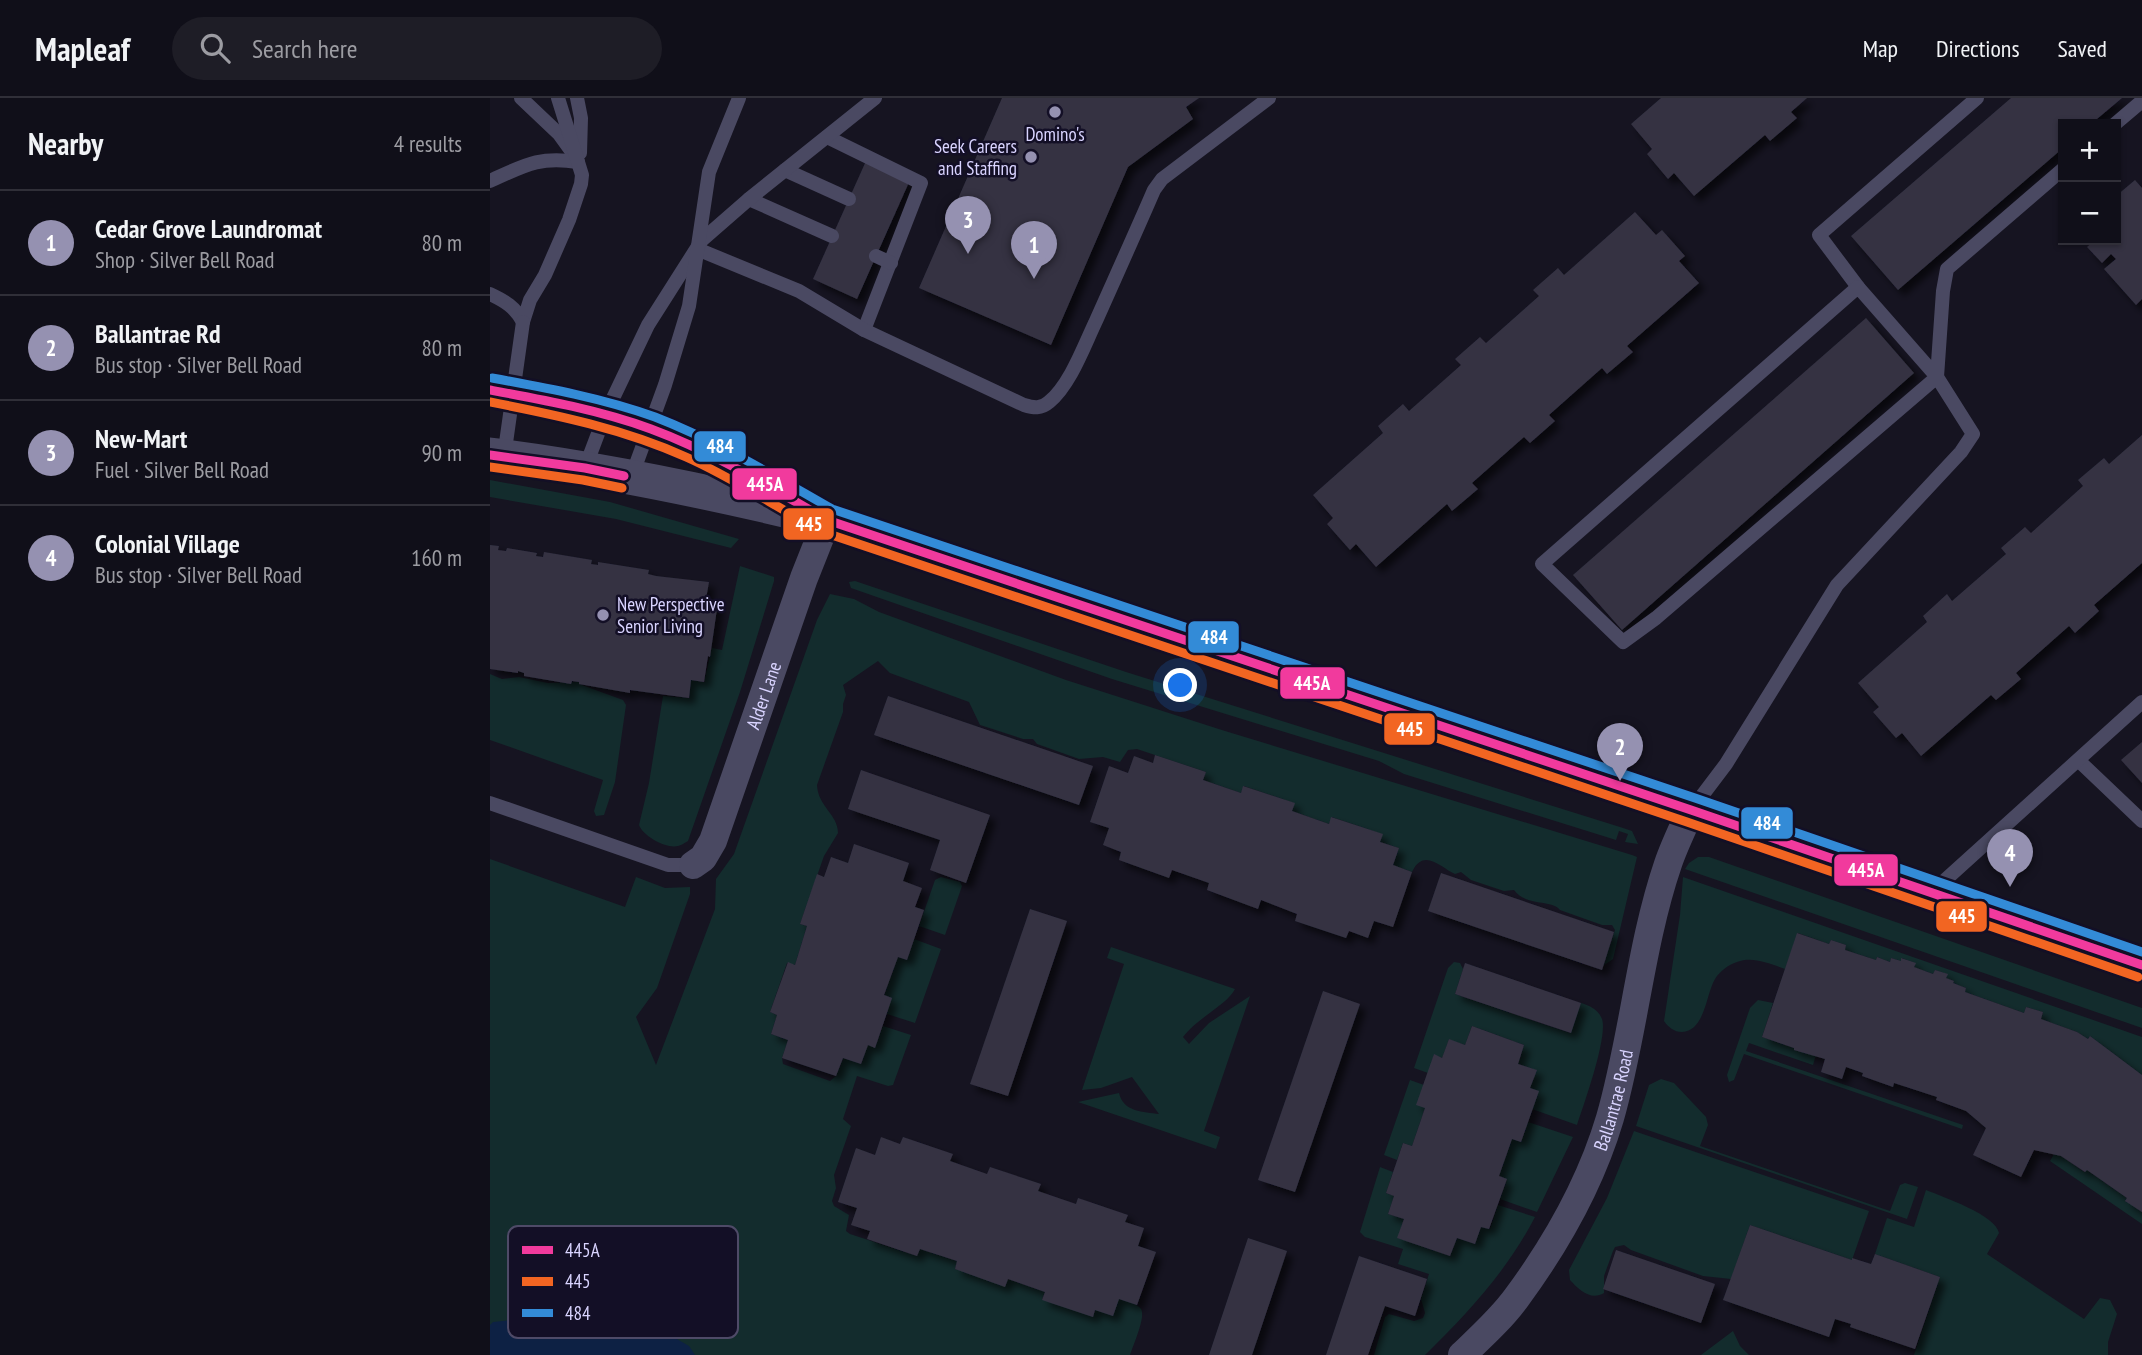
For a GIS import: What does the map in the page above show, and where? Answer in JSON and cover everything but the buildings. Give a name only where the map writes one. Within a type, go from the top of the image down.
[{"type":"street","points":[[501,392],[605,415],[671,436],[724,462],[827,520]]},
{"type":"street","points":[[497,456],[585,468],[730,497],[827,520],[1691,810],[2142,965]]},
{"type":"street","name":"Alder Lane","points":[[693,865],[703,858],[713,841],[804,578],[827,520]]},
{"type":"street","name":"Ballantrae Road","points":[[1462,1355],[1516,1299],[1563,1224],[1594,1163],[1619,1083],[1649,937],[1665,876],[1691,810]]},
{"type":"lane","points":[[521,98],[559,134],[579,162]]},
{"type":"lane","points":[[497,456],[501,392],[530,300],[545,275],[579,191],[582,175],[558,98]]},
{"type":"lane","points":[[577,98],[582,143],[579,162]]},
{"type":"lane","points":[[631,478],[689,306],[709,172],[740,98]]},
{"type":"lane","points":[[585,468],[605,415],[648,326],[697,249],[715,227],[875,98]]},
{"type":"lane","points":[[697,249],[799,291],[864,330],[1024,405],[1042,407],[1055,396],[1082,351],[1154,190],[1162,179],[1269,98]]},
{"type":"lane","points":[[1691,810],[1726,764],[1837,585],[1961,452],[1973,434],[1937,377],[1858,287],[1819,235],[1977,98]]},
{"type":"lane","points":[[2121,119],[2142,101]]},
{"type":"lane","points":[[827,137],[921,183],[899,222],[891,263],[864,330]]},
{"type":"lane","points":[[490,181],[539,160],[556,158],[579,162]]},
{"type":"lane","points":[[785,170],[849,199]]},
{"type":"lane","points":[[1858,287],[1542,564],[1623,642],[1656,618],[1937,377],[1942,291],[1947,269],[2058,173]]},
{"type":"lane","points":[[749,199],[832,236]]},
{"type":"lane","points":[[876,256],[891,263]]},
{"type":"lane","points":[[490,294],[517,311],[523,322]]},
{"type":"lane","points":[[1932,892],[2142,702]]},
{"type":"lane","points":[[2079,761],[2142,821]]},
{"type":"lane","points":[[490,803],[668,865],[693,865]]},
{"type":"green space","points":[[490,480],[610,502],[739,539],[731,548],[616,519],[490,497]]},
{"type":"green space","points":[[740,566],[774,577],[774,581],[740,692],[688,841],[679,846],[667,846],[650,837],[639,825],[649,783],[663,696],[689,698],[691,680],[704,682],[712,648],[722,650]]},
{"type":"green space","points":[[855,581],[1126,672],[1632,831],[1638,844],[1625,842],[1628,834],[1619,831],[1616,840],[1404,774],[1379,761],[1112,679],[851,588],[849,582]]},
{"type":"green space","points":[[830,594],[854,599],[879,612],[1066,680],[1637,857],[1613,959],[1603,966],[1615,930],[1612,925],[1602,925],[1551,905],[1525,899],[1514,890],[1504,891],[1471,880],[1461,872],[1455,874],[1433,861],[1422,861],[1412,872],[1393,865],[1399,848],[1380,842],[1382,834],[1332,817],[1329,824],[1292,811],[1294,803],[1244,786],[1241,793],[1203,780],[1206,772],[1137,749],[1128,750],[1120,762],[1103,757],[1079,759],[1037,744],[1033,739],[1023,739],[980,725],[969,702],[890,673],[878,661],[843,685],[846,695],[843,712],[817,785],[818,793],[835,821],[838,833],[824,856],[800,924],[807,926],[795,965],[787,963],[770,1012],[777,1015],[771,1034],[788,1040],[782,1058],[783,1064],[830,1081],[836,1076],[843,1058],[861,1064],[868,1045],[875,1047],[883,1026],[911,1035],[893,1085],[888,1086],[857,1076],[843,1119],[851,1126],[834,1175],[836,1188],[832,1201],[834,1206],[849,1215],[846,1231],[917,1256],[920,1249],[957,1261],[955,1269],[1008,1279],[1045,1292],[1042,1299],[1093,1316],[1095,1310],[1119,1299],[1134,1304],[1141,1309],[1142,1318],[1130,1355],[490,1355],[490,859],[625,907],[636,877],[665,888],[690,887],[690,894],[657,988],[636,1017],[656,1065],[715,909],[716,879],[734,854],[817,620]]},
{"type":"green space","points":[[490,674],[502,679],[519,677],[548,683],[579,682],[623,700],[626,705],[615,782],[604,815],[596,816],[594,811],[603,780],[490,740]]},
{"type":"green space","points":[[1698,857],[1709,857],[2142,1008],[2142,1028],[1685,869]]},
{"type":"green space","points":[[941,877],[960,882],[962,886],[945,935],[919,926],[935,880]]},
{"type":"green space","points":[[1683,877],[2142,1037],[2142,1075],[2090,1036],[2088,1039],[2077,1032],[2041,1019],[2043,1012],[2026,1007],[2024,1013],[1965,992],[1966,988],[1946,978],[1947,974],[1935,970],[1933,974],[1914,967],[1915,963],[1902,958],[1901,961],[1891,958],[1890,962],[1877,957],[1876,960],[1845,950],[1846,945],[1831,940],[1829,944],[1798,933],[1785,969],[1755,960],[1743,960],[1730,965],[1715,979],[1696,1025],[1682,1032],[1674,1030],[1664,1021]]},
{"type":"green space","points":[[914,939],[941,949],[915,1023],[887,1014],[884,995],[898,957],[907,960]]},
{"type":"green space","points":[[1111,947],[1235,989],[1183,1037],[1189,1044],[1209,1023],[1250,996],[1204,1131],[1220,1137],[1216,1149],[1078,1102],[1119,1093],[1129,1107],[1159,1114],[1132,1077],[1101,1088],[1082,1090],[1124,964],[1107,958]]},
{"type":"green space","points":[[1454,962],[1460,963],[1463,969],[1455,994],[1570,1033],[1581,1003],[1598,1013],[1602,1019],[1602,1040],[1577,1125],[1532,1109],[1538,1091],[1530,1088],[1536,1070],[1518,1064],[1524,1045],[1472,1026],[1465,1045],[1449,1040],[1442,1058],[1434,1055],[1428,1073],[1414,1068],[1448,968]]},
{"type":"green space","points":[[1758,1000],[1773,1003],[1762,1037],[1794,1050],[1816,1055],[1813,1065],[1749,1043],[1746,1051],[1963,1125],[1962,1129],[1744,1054],[1734,1080],[1729,1082],[1727,1075],[1750,1008]]},
{"type":"green space","points":[[1661,1079],[1674,1083],[1706,1117],[1708,1125],[1700,1146],[1890,1211],[1900,1185],[1905,1183],[1918,1187],[1907,1219],[1636,1126],[1649,1085]]},
{"type":"green space","points":[[1410,1080],[1424,1085],[1425,1108],[1412,1146],[1403,1143],[1397,1160],[1384,1155]]},
{"type":"green space","points":[[1528,1122],[1573,1137],[1537,1212],[1500,1199],[1507,1180],[1499,1176],[1512,1139],[1521,1142]]},
{"type":"green space","points":[[1634,1131],[1869,1211],[1852,1260],[1750,1225],[1731,1279],[1703,1276],[1624,1245],[1615,1247],[1613,1251],[1604,1276],[1604,1293],[1594,1296],[1586,1293],[1570,1280],[1569,1270],[1607,1198]]},
{"type":"green space","points":[[2054,1154],[2084,1172],[2087,1170],[2127,1198],[2126,1201],[2142,1212],[2142,1224],[2050,1161]]},
{"type":"green space","points":[[1380,1167],[1393,1172],[1386,1193],[1394,1196],[1388,1214],[1404,1219],[1398,1238],[1450,1256],[1457,1238],[1475,1244],[1481,1227],[1490,1229],[1498,1205],[1535,1217],[1486,1291],[1425,1355],[1374,1355],[1385,1317],[1389,1314],[1414,1321],[1423,1318],[1425,1313],[1421,1299],[1429,1274],[1398,1264],[1403,1249],[1365,1237],[1360,1232]]},
{"type":"green space","points":[[1926,1190],[1968,1207],[1989,1220],[1999,1233],[1987,1254],[2084,1319],[2100,1298],[2110,1300],[2117,1314],[2108,1342],[2108,1355],[1914,1355],[1940,1277],[1875,1254],[1887,1218],[1914,1227]]},
{"type":"green space","points":[[1733,1331],[1740,1346],[1749,1355],[1701,1355]]},
{"type":"water","points":[[508,1320],[508,1338],[675,1338],[689,1346],[695,1355],[490,1355],[490,1325],[493,1322]]},
{"type":"transit line","name":"484","points":[[492,378],[635,410],[678,426],[723,448],[832,509],[1695,798],[2142,952]]},
{"type":"transit line","name":"445A","points":[[490,390],[631,422],[719,459],[827,520],[1691,810],[2142,965]]},
{"type":"transit line","name":"445","points":[[490,402],[639,438],[704,465],[823,532],[1687,822],[2138,977]]},
{"type":"transit line","name":"445A","points":[[490,455],[624,476]]},
{"type":"transit line","name":"445","points":[[490,467],[622,488]]},
{"type":"place","name":"Domino's","points":[[1055,112]]},
{"type":"place","name":"Seek Careers and Staffing","points":[[1031,157]]},
{"type":"place","name":"New-Mart","points":[[968,254]]},
{"type":"place","name":"Cedar Grove Laundromat","points":[[1034,279]]},
{"type":"place","name":"New Perspective Senior Living","points":[[603,615]]},
{"type":"place","name":"Ballantrae Rd","points":[[1620,781]]},
{"type":"place","name":"Colonial Village","points":[[2010,887]]}]
